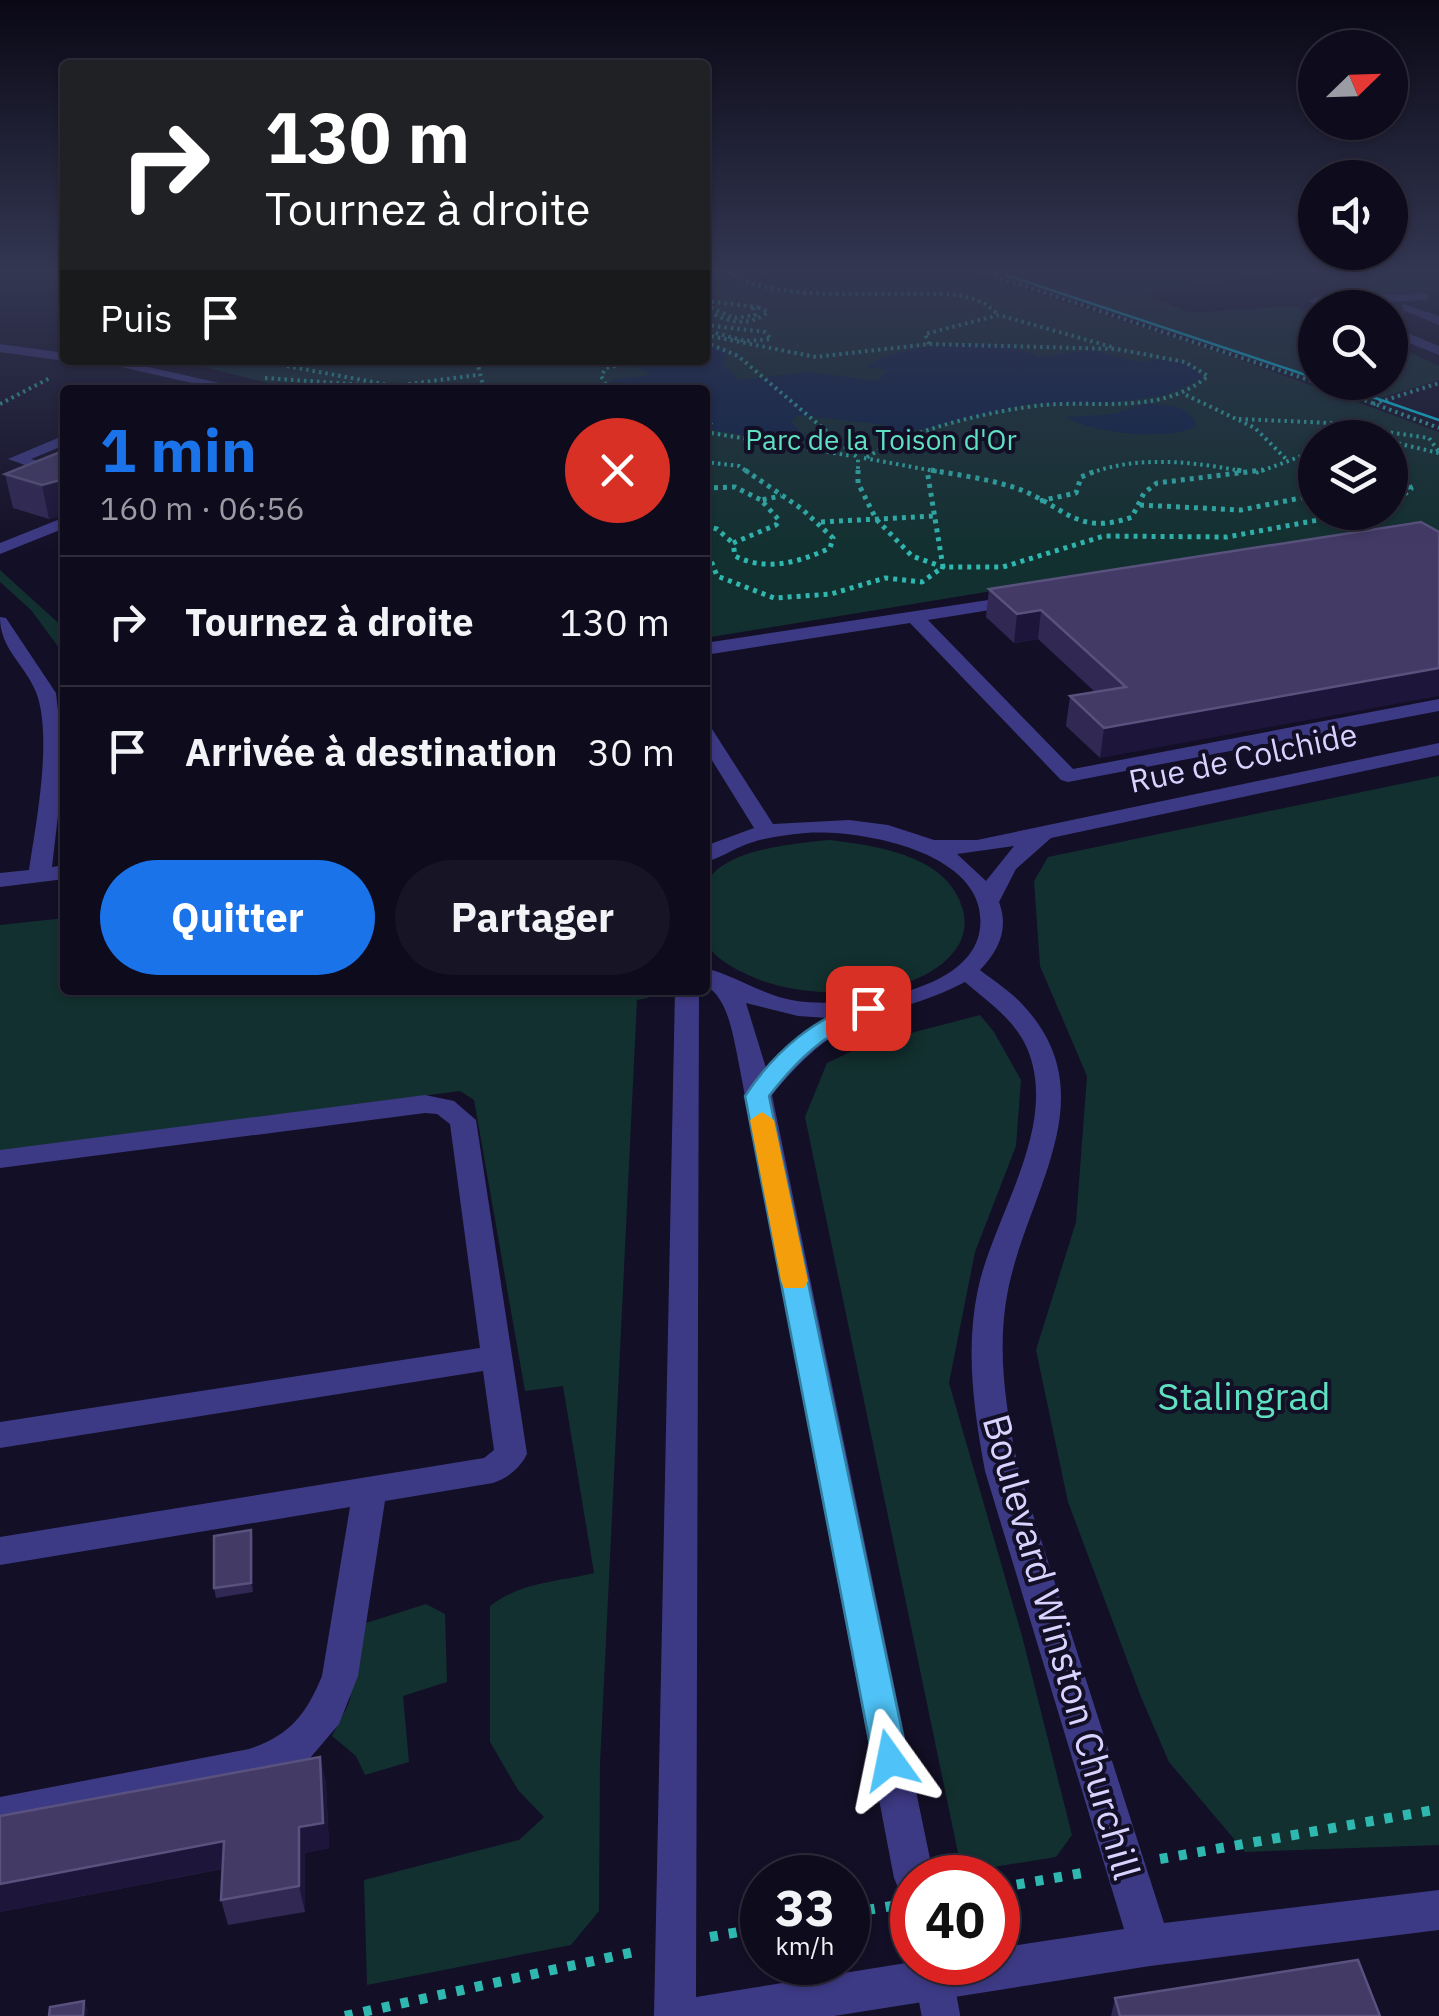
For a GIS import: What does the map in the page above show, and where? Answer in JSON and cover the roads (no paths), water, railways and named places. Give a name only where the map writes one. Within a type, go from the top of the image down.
[{"type":"street","points":[[128,366],[220,385]]},
{"type":"street","points":[[60,442],[16,459],[60,470]]},
{"type":"street","points":[[0,549],[60,524]]},
{"type":"street","points":[[710,648],[1050,596]]},
{"type":"street","points":[[914,618],[1068,776],[1439,706]]},
{"type":"street","points":[[0,622],[56,692],[54,764],[40,874]]},
{"type":"street","points":[[710,741],[766,830]]},
{"type":"street","name":"Rue de Colchide","points":[[929,846],[977,847],[1439,750]]},
{"type":"street","points":[[710,851],[766,830],[812,825],[860,828],[929,846],[972,876],[988,901],[992,928],[982,955],[966,971],[917,998],[868,1008],[815,1010],[773,1003],[716,981]]},
{"type":"street","name":"Rue de Colchide","points":[[988,901],[1002,869],[1018,850],[1060,830]]},
{"type":"street","points":[[0,880],[60,872]]},
{"type":"street","name":"Boulevard Winston Churchill","points":[[966,971],[996,991],[1022,1016],[1038,1040],[1052,1092],[1050,1126],[1006,1238],[993,1288],[985,1337],[988,1403],[1002,1471],[1150,1945]]},
{"type":"street","points":[[716,981],[743,1024],[909,1855]]},
{"type":"street","points":[[675,2016],[687,995]]},
{"type":"street","points":[[757,1096],[783,1061],[804,1043],[836,1022],[868,1008]]},
{"type":"street","points":[[0,1160],[425,1104],[445,1107],[463,1120],[511,1454],[493,1470],[0,1551]]},
{"type":"street","points":[[0,1435],[497,1357]]},
{"type":"street","points":[[0,1815],[249,1767],[292,1752],[326,1712],[340,1676],[370,1490]]},
{"type":"street","points":[[701,2016],[1150,1945],[1439,1910]]},
{"type":"street","points":[[936,1985],[942,2016]]},
{"type":"water","points":[[635,366],[725,366],[739,380],[809,372],[878,381],[887,370],[867,367],[1193,366],[1203,379],[1165,395],[1112,403],[1029,404],[897,435],[889,435],[885,425],[798,415],[790,421],[807,438],[799,445],[710,429],[710,385],[614,385],[611,380],[652,375]]},
{"type":"water","points":[[1143,404],[1182,409],[1197,426],[1168,433],[1131,434],[1094,428],[1067,417],[1113,414]]},
{"type":"tram line","points":[[1279,366],[1298,372]]},
{"type":"tram line","points":[[1381,400],[1439,420]]},
{"type":"park label","name":"Parc de la Toison d'Or","points":[[881,440]]},
{"type":"park label","name":"Stalingrad","points":[[1244,1397]]}]
